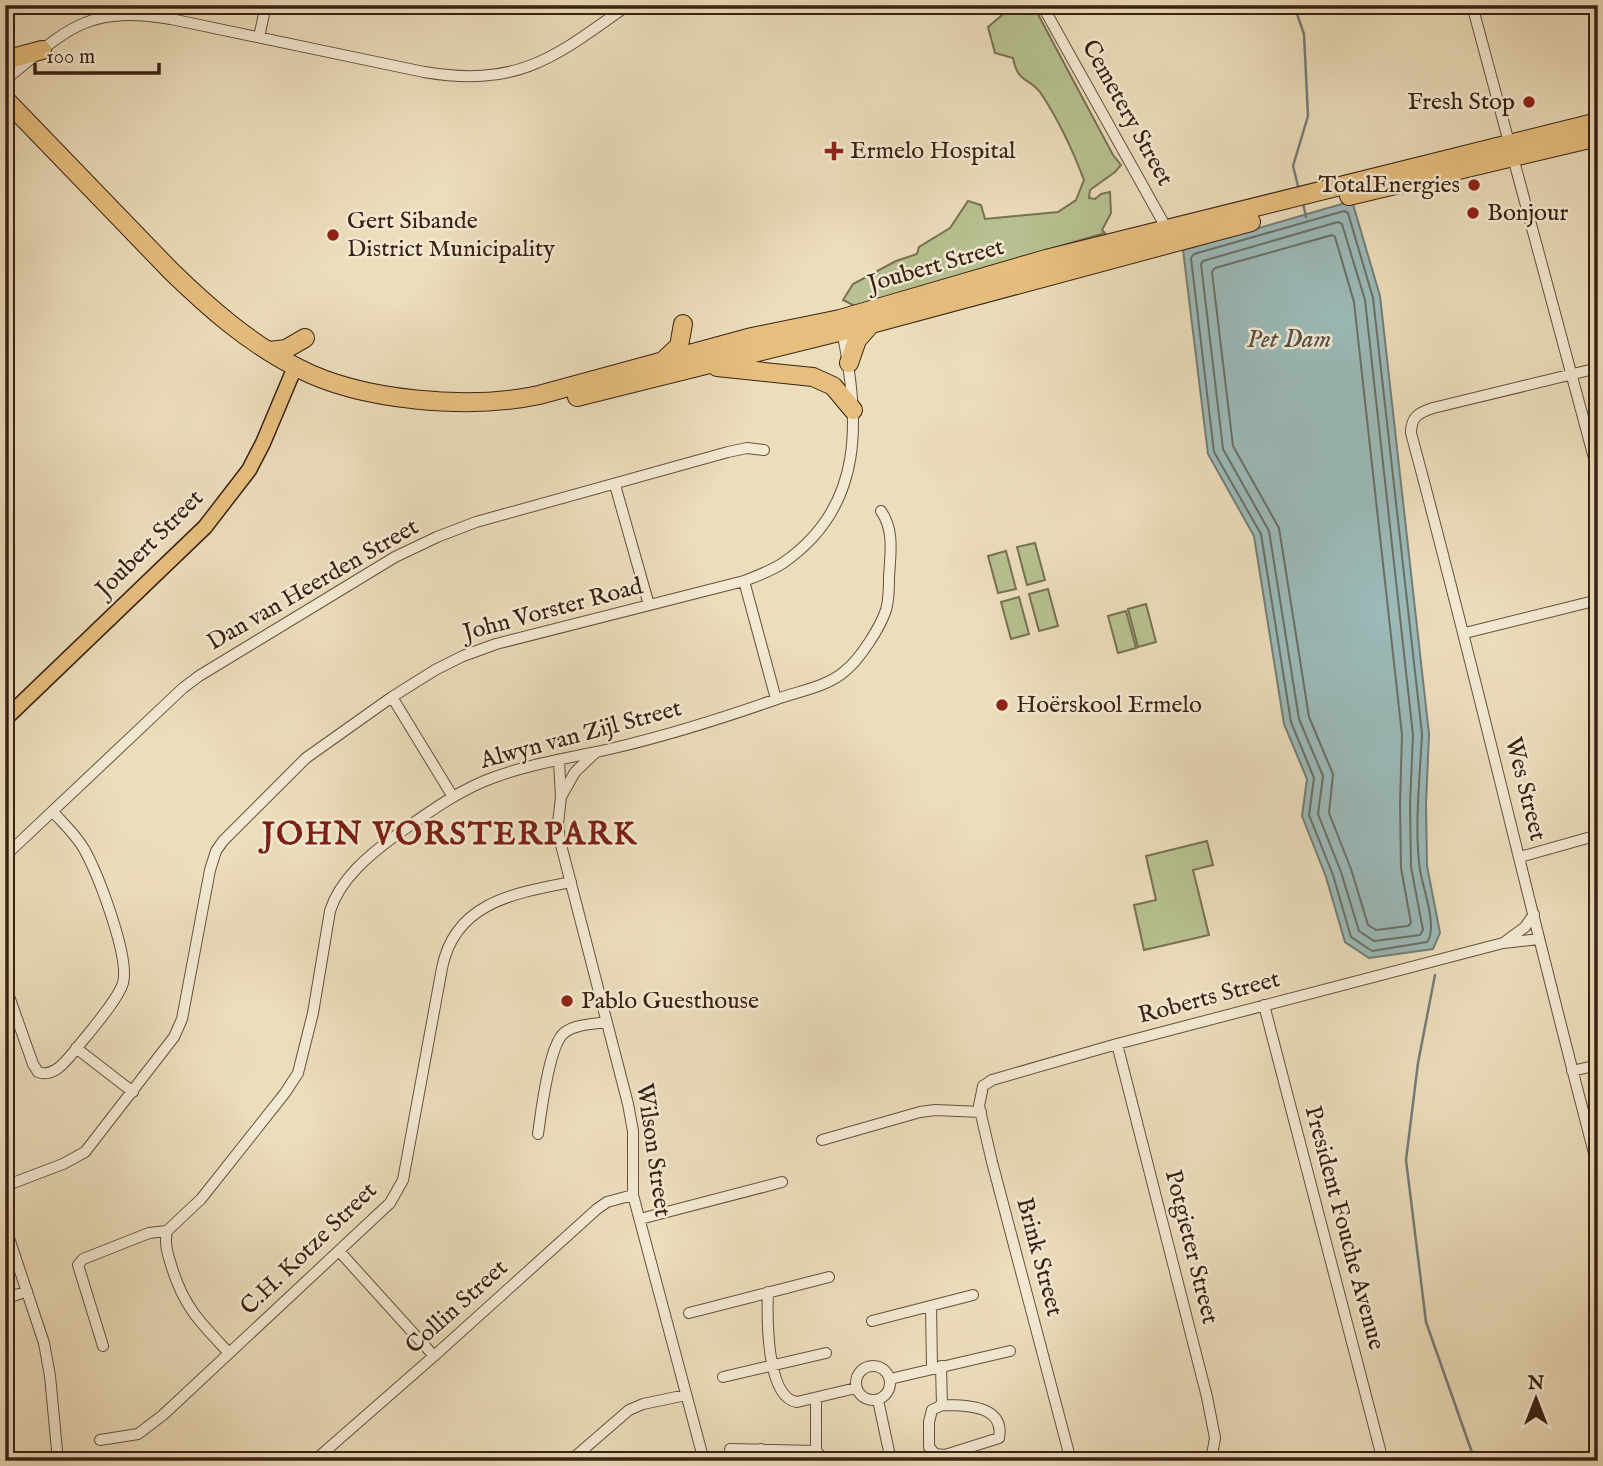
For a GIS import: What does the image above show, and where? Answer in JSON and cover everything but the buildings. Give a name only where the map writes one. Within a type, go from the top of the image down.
[{"type":"highway","points":[[5,60],[42,50]]},
{"type":"highway","points":[[5,99],[197,296],[294,372]]},
{"type":"highway","points":[[5,114],[147,263],[190,304],[241,344],[294,372]]},
{"type":"highway","name":"Joubert Street","points":[[1511,151],[1598,122]]},
{"type":"highway","name":"Joubert Street","points":[[294,372],[366,391],[433,400],[513,400],[752,337],[841,325],[871,324],[1171,236],[1511,151],[1598,137]]},
{"type":"highway","name":"Joubert Street","points":[[294,372],[320,388],[379,404],[431,412],[476,413],[544,405],[762,350],[1046,259],[1171,236]]},
{"type":"highway","points":[[663,360],[680,346],[683,324]]},
{"type":"highway","points":[[849,363],[857,340],[871,324]]},
{"type":"highway","points":[[270,351],[286,349],[305,338]]},
{"type":"highway","points":[[762,350],[792,374]]},
{"type":"highway","points":[[706,366],[813,377],[826,382],[853,410]]},
{"type":"main road","name":"Joubert Street","points":[[5,719],[205,527],[249,470],[294,372]]},
{"type":"street","points":[[162,17],[166,5]]},
{"type":"street","points":[[259,37],[266,5]]},
{"type":"street","points":[[5,80],[79,24],[103,16],[131,13],[162,17],[424,72],[463,77],[485,76],[509,73],[540,63],[628,5]]},
{"type":"street","name":"Cemetery Street","points":[[1042,5],[1171,236]]},
{"type":"street","points":[[1472,5],[1598,473]]},
{"type":"street","name":"John Vorster Road","points":[[5,1186],[63,1164],[85,1152],[174,1037],[182,1019],[210,870],[216,851],[306,758],[392,697],[435,670],[478,649],[744,581],[780,565],[800,550],[829,516],[851,461],[854,444],[853,410],[849,363],[841,325]]},
{"type":"street","points":[[1572,374],[1598,368]]},
{"type":"street","name":"Wes Street","points":[[1572,374],[1419,413],[1412,421],[1411,433],[1465,633],[1598,1168]]},
{"type":"street","name":"Dan van Heerden Street","points":[[5,856],[183,688],[395,557],[477,522],[738,450],[764,450]]},
{"type":"street","points":[[615,485],[649,605]]},
{"type":"street","name":"Alwyn van Zijl Street","points":[[167,1231],[201,1199],[298,1073],[313,1013],[330,911],[338,893],[359,866],[383,845],[453,797],[494,777],[741,713],[826,683],[845,672],[859,656],[882,620],[888,597],[891,529],[881,511]]},
{"type":"street","points":[[744,581],[776,699]]},
{"type":"street","points":[[1465,633],[1598,600]]},
{"type":"street","points":[[392,697],[453,797]]},
{"type":"street","points":[[561,797],[575,772],[596,752]]},
{"type":"street","name":"Wilson Street","points":[[559,761],[561,797],[558,833],[631,1116],[634,1195],[704,1461]]},
{"type":"street","points":[[5,985],[30,1058],[38,1072],[45,1074],[53,1071],[76,1048],[120,989],[124,965],[115,930],[88,857],[53,812]]},
{"type":"street","points":[[1520,857],[1598,835]]},
{"type":"street","name":"C.H. Kotze Street","points":[[100,1440],[129,1436],[147,1428],[390,1203],[403,1180],[443,961],[449,944],[466,923],[486,905],[512,894],[571,881]]},
{"type":"street","points":[[1503,943],[1520,932],[1534,914]]},
{"type":"street","name":"Roberts Street","points":[[981,1112],[979,1096],[983,1086],[1004,1077],[1117,1044],[1503,943],[1539,939]]},
{"type":"street","name":"President Fouche Avenue","points":[[1264,1005],[1383,1461]]},
{"type":"street","points":[[537,1134],[551,1060],[560,1037],[574,1028],[607,1022]]},
{"type":"street","name":"Potgieter Street","points":[[1117,1044],[1208,1397],[1215,1438],[1211,1461]]},
{"type":"street","points":[[76,1048],[133,1092]]},
{"type":"street","points":[[1572,1071],[1598,1065]]},
{"type":"street","points":[[822,1140],[877,1123],[935,1110],[981,1112]]},
{"type":"street","name":"Brink Street","points":[[981,1112],[1071,1461]]},
{"type":"street","points":[[640,1219],[782,1182]]},
{"type":"street","name":"Collin Street","points":[[314,1461],[597,1209],[607,1202],[634,1195]]},
{"type":"street","points":[[5,1227],[46,1352],[58,1461]]},
{"type":"street","points":[[103,1346],[79,1271],[79,1263],[83,1259],[149,1233],[167,1231],[167,1252],[186,1306],[229,1353]]},
{"type":"street","points":[[339,1251],[434,1356]]},
{"type":"street","points":[[689,1313],[829,1277]]},
{"type":"street","points":[[5,1299],[27,1291]]},
{"type":"street","points":[[768,1292],[767,1333],[782,1395],[790,1401],[856,1388]]},
{"type":"street","points":[[872,1321],[974,1295]]},
{"type":"street","points":[[931,1306],[942,1405]]},
{"type":"street","points":[[890,1379],[1010,1351]]},
{"type":"street","points":[[723,1377],[826,1353]]},
{"type":"street","points":[[869,1366],[881,1368],[890,1379],[888,1393],[878,1400],[863,1398],[856,1388],[857,1376],[863,1368],[869,1366]]},
{"type":"street","points":[[570,1461],[629,1409],[686,1395]]},
{"type":"street","points":[[816,1398],[816,1451],[826,1461]]},
{"type":"street","points":[[878,1400],[891,1461]]},
{"type":"street","points":[[942,1405],[974,1406],[983,1409],[997,1420],[1001,1429],[999,1438],[945,1455],[935,1454],[929,1447],[929,1422],[932,1410],[942,1405]]},
{"type":"street","points":[[730,1449],[761,1455],[816,1451]]},
{"type":"green space","points":[[1033,5],[1113,155],[1121,165],[1090,190],[1089,198],[1095,199],[1110,192],[1111,213],[1102,230],[1105,233],[855,306],[843,300],[853,284],[896,261],[917,254],[919,247],[950,228],[968,201],[981,205],[985,219],[1058,212],[1076,200],[1084,180],[1060,126],[1038,89],[1018,73],[1013,58],[995,53],[988,27],[1008,10]]},
{"type":"green space","points":[[1035,543],[1045,580],[1027,585],[1017,547]]},
{"type":"green space","points":[[1006,551],[1016,589],[998,593],[988,556]]},
{"type":"green space","points":[[1048,589],[1058,626],[1039,631],[1029,594]]},
{"type":"green space","points":[[1019,597],[1029,634],[1011,639],[1001,602]]},
{"type":"green space","points":[[1146,604],[1156,642],[1138,647],[1128,609]]},
{"type":"green space","points":[[1126,611],[1136,648],[1118,653],[1108,616]]},
{"type":"green space","points":[[1207,841],[1213,865],[1193,870],[1209,935],[1144,950],[1134,905],[1156,900],[1146,856]]},
{"type":"water","name":"Pet Dam","points":[[1352,201],[1380,296],[1429,734],[1427,866],[1440,933],[1433,949],[1369,958],[1345,942],[1326,877],[1302,816],[1307,779],[1284,724],[1254,536],[1208,454],[1183,250]]},
{"type":"waterway","points":[[1294,5],[1304,34],[1308,116],[1293,166],[1299,190]]},
{"type":"waterway","points":[[1303,203],[1306,217]]},
{"type":"waterway","points":[[1435,975],[1418,1063],[1406,1160],[1426,1322],[1475,1461]]},
{"type":"place","name":"Fresh Stop","points":[[1529,102]]},
{"type":"place","name":"Ermelo Hospital","points":[[834,151]]},
{"type":"place","name":"TotalEnergies","points":[[1474,185]]},
{"type":"place","name":"Bonjour","points":[[1473,213]]},
{"type":"place","name":"Gert Sibande District Municipality","points":[[333,235]]},
{"type":"place","name":"Hoërskool Ermelo","points":[[1002,705]]},
{"type":"place","name":"Pablo Guesthouse","points":[[567,1001]]},
{"type":"district","name":"JOHN VORSTERPARK","points":[[450,835]]}]
